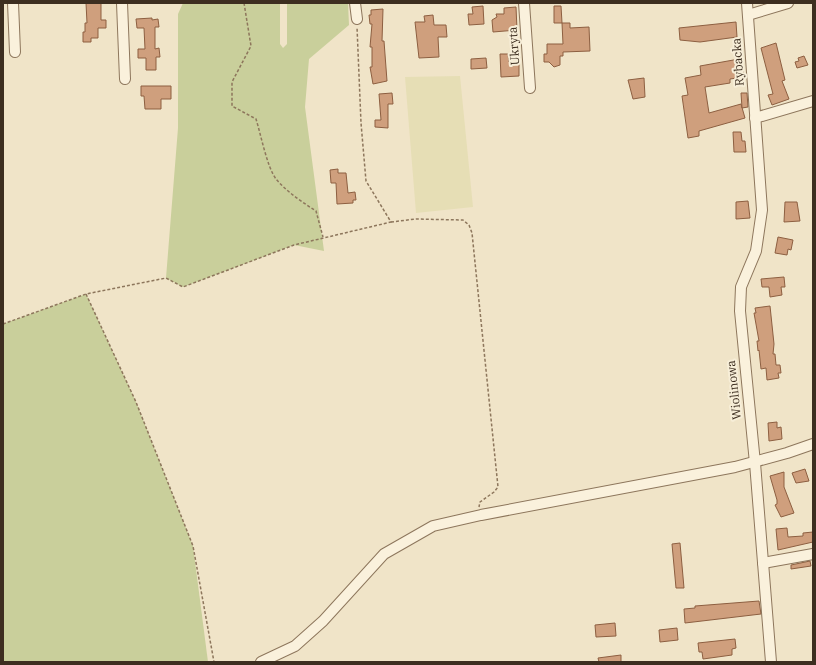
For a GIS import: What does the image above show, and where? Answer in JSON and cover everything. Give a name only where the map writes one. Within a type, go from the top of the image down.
[{"type":"street","points":[[13,3],[15,52]]},
{"type":"street","points":[[122,3],[125,79]]},
{"type":"street","points":[[355,3],[357,20]]},
{"type":"street","name":"Ukryta","points":[[524,3],[530,88]]},
{"type":"street","name":"Rybacka","points":[[747,3],[755,118]]},
{"type":"street","points":[[748,15],[788,3]]},
{"type":"street","points":[[755,118],[813,102]]},
{"type":"street","name":"Wiolinowa","points":[[755,118],[762,210],[761,222],[756,251],[741,287],[739,301],[755,463],[771,662]]},
{"type":"street","points":[[261,662],[295,646],[323,621],[377,562],[394,547],[440,523],[755,463],[813,444]]},
{"type":"street","points":[[763,563],[813,554]]},
{"type":"path","points":[[244,3],[251,46],[232,82],[232,106],[256,120],[265,153],[276,178],[298,200],[316,211],[323,237]]},
{"type":"path","points":[[357,20],[361,123],[366,181],[391,222]]},
{"type":"path","points":[[3,324],[86,294],[166,278],[183,288],[294,245],[323,237],[416,218],[463,220],[469,225],[472,233],[498,486],[494,492],[480,502],[479,515]]},
{"type":"path","points":[[86,294],[136,402],[193,546],[214,662]]},
{"type":"shaded area","points":[[460,76],[473,207],[416,213],[405,77]]},
{"type":"green space","points":[[183,3],[280,3],[280,44],[283,48],[287,44],[287,3],[348,3],[349,25],[309,59],[305,107],[324,251],[294,245],[183,287],[166,278],[178,128],[178,14]]},
{"type":"green space","points":[[86,294],[136,402],[193,546],[208,662],[3,662],[3,324]]},
{"type":"building","points":[[86,3],[101,3],[101,20],[106,20],[106,28],[98,28],[98,38],[91,38],[91,42],[83,42],[83,32],[85,32],[85,23],[87,23]]},
{"type":"building","points":[[483,6],[484,24],[469,25],[468,14],[473,14],[472,7]]},
{"type":"building","points":[[554,6],[561,6],[562,23],[554,23]]},
{"type":"building","points":[[516,7],[517,30],[493,32],[492,20],[497,17],[496,14],[504,14],[504,8]]},
{"type":"building","points":[[383,9],[382,41],[384,41],[387,81],[373,84],[370,67],[372,67],[372,47],[370,47],[372,24],[370,24],[369,15],[371,15],[371,10]]},
{"type":"building","points":[[433,15],[434,25],[446,25],[447,37],[438,37],[439,57],[419,58],[415,22],[425,22],[424,16]]},
{"type":"building","points":[[152,18],[152,20],[158,19],[159,27],[155,27],[155,49],[159,48],[160,57],[156,57],[156,70],[146,70],[146,58],[138,58],[138,49],[145,49],[144,28],[137,28],[136,19]]},
{"type":"building","points":[[736,22],[737,37],[700,42],[680,40],[679,28]]},
{"type":"building","points":[[562,23],[570,23],[570,28],[589,27],[590,51],[563,52],[563,56],[560,56],[560,65],[554,67],[549,62],[544,62],[544,54],[547,54],[547,44],[563,44]]},
{"type":"building","points":[[776,43],[785,80],[782,81],[789,99],[772,105],[768,95],[773,94],[761,48]]},
{"type":"building","points":[[500,54],[508,54],[509,62],[519,62],[519,76],[501,77]]},
{"type":"building","points":[[804,56],[808,65],[797,68],[795,62],[799,61],[798,58]]},
{"type":"building","points":[[486,58],[487,68],[471,69],[471,59]]},
{"type":"building","points":[[739,59],[744,77],[730,79],[730,83],[705,87],[709,113],[741,104],[745,118],[699,131],[699,136],[688,138],[682,96],[688,95],[685,78],[701,75],[700,66]]},
{"type":"building","points":[[644,78],[645,97],[633,99],[628,80]]},
{"type":"building","points":[[141,86],[171,86],[171,99],[161,99],[161,109],[145,109],[144,96],[141,96]]},
{"type":"building","points":[[392,93],[393,104],[388,104],[388,128],[375,127],[375,120],[381,120],[379,94]]},
{"type":"building","points":[[741,93],[747,93],[748,107],[742,108]]},
{"type":"building","points":[[733,132],[741,132],[742,141],[745,141],[746,152],[734,152]]},
{"type":"building","points":[[338,169],[338,173],[346,173],[348,193],[355,192],[356,200],[353,200],[353,203],[337,204],[336,183],[331,183],[330,170]]},
{"type":"building","points":[[748,201],[750,218],[736,219],[736,202]]},
{"type":"building","points":[[785,202],[797,202],[800,221],[784,222]]},
{"type":"building","points":[[778,237],[793,240],[791,250],[788,249],[787,255],[775,253]]},
{"type":"building","points":[[784,277],[785,287],[781,287],[782,295],[770,297],[769,287],[762,287],[761,279]]},
{"type":"building","points":[[770,306],[774,344],[773,354],[775,354],[776,365],[780,365],[781,373],[778,373],[779,378],[767,380],[766,368],[761,369],[757,341],[759,341],[754,313],[756,313],[755,308]]},
{"type":"building","points":[[777,422],[777,428],[781,427],[782,439],[769,441],[768,423]]},
{"type":"building","points":[[805,469],[809,481],[796,483],[792,473]]},
{"type":"building","points":[[784,472],[784,487],[794,513],[781,517],[775,505],[777,504],[777,500],[770,476]]},
{"type":"building","points":[[787,528],[788,537],[803,536],[803,533],[813,532],[813,542],[778,550],[776,529]]},
{"type":"building","points":[[680,543],[684,588],[676,588],[672,544]]},
{"type":"building","points":[[810,561],[811,566],[791,569],[791,565]]},
{"type":"building","points":[[759,601],[761,614],[685,623],[684,609],[695,608],[695,606]]},
{"type":"building","points":[[615,623],[616,636],[596,637],[595,625]]},
{"type":"building","points":[[677,628],[678,640],[660,642],[659,630]]},
{"type":"building","points":[[735,639],[736,648],[732,649],[732,655],[703,659],[702,652],[699,652],[698,643]]},
{"type":"building","points":[[621,655],[621,662],[599,662],[598,658]]}]
